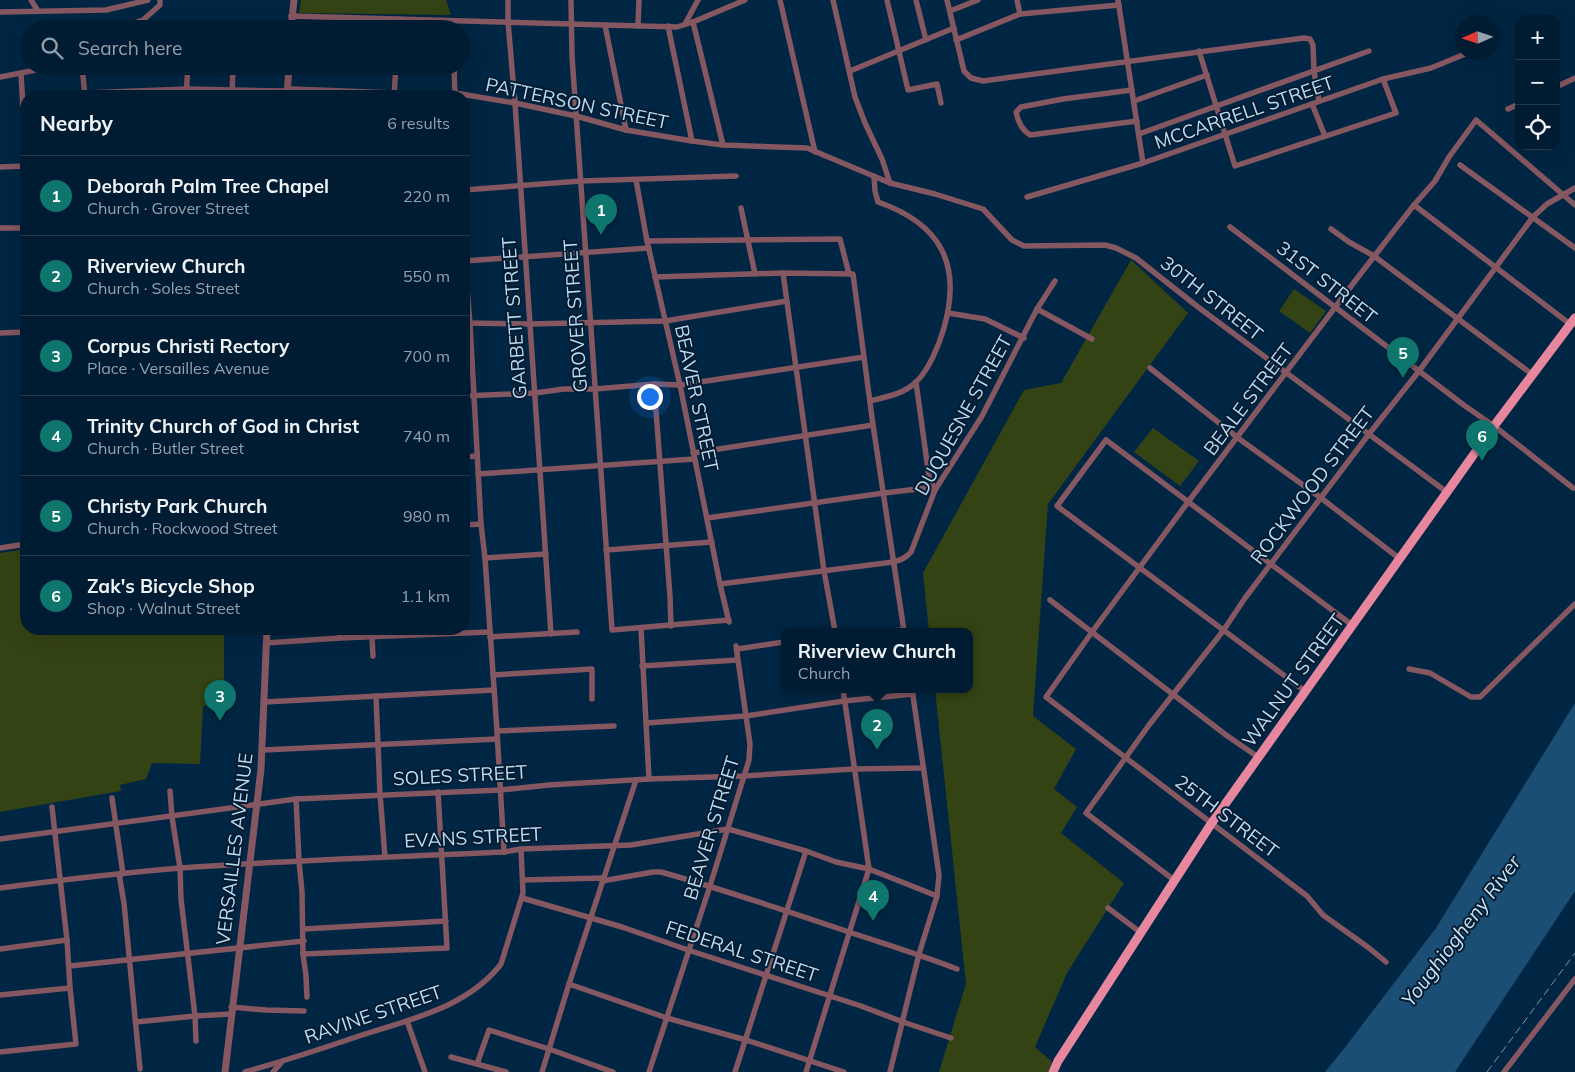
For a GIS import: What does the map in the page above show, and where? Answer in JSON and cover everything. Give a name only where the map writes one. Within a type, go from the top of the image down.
[{"type":"main road","name":"WALNUT STREET","points":[[1053,1072],[1058,1061],[1140,932],[1211,824],[1494,426],[1573,322]]},
{"type":"street","points":[[32,0],[38,11]]},
{"type":"street","points":[[0,12],[106,10],[148,0]]},
{"type":"street","points":[[143,20],[160,5],[160,0]]},
{"type":"street","points":[[291,20],[294,0]]},
{"type":"street","name":"GARBETT STREET","points":[[508,0],[550,634]]},
{"type":"street","name":"GROVER STREET","points":[[571,0],[570,25],[612,630],[640,628]]},
{"type":"street","points":[[638,26],[639,0]]},
{"type":"street","points":[[684,25],[698,0]]},
{"type":"street","points":[[470,21],[676,27],[693,22],[744,0]]},
{"type":"street","points":[[780,0],[815,152]]},
{"type":"street","points":[[833,0],[855,97],[882,159],[890,183]]},
{"type":"street","points":[[887,0],[908,90],[936,84],[941,103]]},
{"type":"street","points":[[916,0],[926,40]]},
{"type":"street","points":[[947,0],[964,71],[971,78],[983,81],[1304,38],[1310,40],[1313,45],[1318,101]]},
{"type":"street","points":[[950,12],[978,0]]},
{"type":"street","points":[[1018,0],[1020,14]]},
{"type":"street","points":[[956,40],[1020,14],[1119,2],[1143,163]]},
{"type":"street","points":[[291,16],[425,20]]},
{"type":"street","points":[[693,22],[723,145]]},
{"type":"street","points":[[605,25],[626,130]]},
{"type":"street","points":[[668,26],[692,142]]},
{"type":"street","points":[[850,71],[900,52],[954,28]]},
{"type":"street","points":[[1199,51],[1235,166],[1396,113],[1383,79]]},
{"type":"street","points":[[1139,134],[1369,51]]},
{"type":"street","name":"MCCARRELL STREET","points":[[1027,197],[1143,163],[1383,79],[1431,68],[1455,58]]},
{"type":"street","points":[[0,77],[20,74]]},
{"type":"street","points":[[21,75],[22,90]]},
{"type":"street","points":[[83,75],[84,90]]},
{"type":"street","points":[[186,89],[187,75]]},
{"type":"street","points":[[233,75],[233,89]]},
{"type":"street","points":[[287,90],[288,75]]},
{"type":"street","points":[[395,90],[396,75]]},
{"type":"street","points":[[454,75],[455,90]]},
{"type":"street","points":[[1134,101],[1207,75]]},
{"type":"street","points":[[1560,85],[1575,78]]},
{"type":"street","name":"PATTERSON STREET","points":[[169,90],[246,90]]},
{"type":"street","points":[[1132,90],[1021,106],[1016,112],[1024,132],[1030,135],[1137,121]]},
{"type":"street","name":"PATTERSON STREET","points":[[470,97],[515,103],[576,116],[626,130],[692,142],[806,148],[890,183],[935,194]]},
{"type":"street","points":[[1312,104],[1325,136]]},
{"type":"street","points":[[1508,109],[1517,105]]},
{"type":"street","name":"BEALE STREET","points":[[1046,697],[1188,502],[1374,256],[1434,181],[1476,120],[1563,194]]},
{"type":"street","points":[[1460,165],[1575,248]]},
{"type":"street","points":[[0,167],[20,166]]},
{"type":"street","points":[[470,190],[581,181],[736,176]]},
{"type":"street","points":[[870,401],[893,396],[916,382],[929,364],[937,347],[948,313],[950,278],[949,266],[943,253],[935,239],[921,224],[907,215],[878,202],[874,191],[874,176]]},
{"type":"street","name":"BEAVER STREET","points":[[636,180],[647,241],[680,385],[729,621],[671,626]]},
{"type":"street","name":"ROCKWOOD STREET","points":[[1174,880],[1086,813],[1173,693],[1223,631],[1245,598],[1419,371],[1533,217],[1547,204],[1575,188]]},
{"type":"street","name":"30TH STREET","points":[[935,194],[983,209],[1012,240],[1024,246],[1105,245],[1136,258],[1286,373],[1448,493]]},
{"type":"street","points":[[1563,194],[1575,205]]},
{"type":"street","points":[[1414,205],[1494,268],[1573,322]]},
{"type":"street","points":[[741,208],[755,274]]},
{"type":"street","name":"31ST STREET","points":[[1230,227],[1494,426],[1573,488]]},
{"type":"street","points":[[0,228],[20,228]]},
{"type":"street","points":[[1331,229],[1374,256],[1532,375]]},
{"type":"street","points":[[647,241],[840,239],[851,274],[904,628]]},
{"type":"street","points":[[470,261],[649,248]]},
{"type":"street","points":[[655,277],[783,273],[851,274]]},
{"type":"street","points":[[783,273],[824,571],[834,628]]},
{"type":"street","name":"DUQUESNE STREET","points":[[720,584],[893,562],[903,559],[911,552],[935,490],[982,416],[1055,281]]},
{"type":"street","points":[[470,323],[529,324],[665,321],[787,301]]},
{"type":"street","points":[[1038,310],[1092,339]]},
{"type":"street","points":[[948,313],[985,319],[1024,338]]},
{"type":"street","points":[[0,333],[20,332]]},
{"type":"street","points":[[470,354],[504,852]]},
{"type":"street","points":[[470,396],[654,384],[680,385],[864,357]]},
{"type":"street","points":[[1150,368],[1238,438],[1321,498],[1400,559]]},
{"type":"street","points":[[916,382],[930,477],[935,490]]},
{"type":"street","points":[[649,779],[640,628],[671,626],[654,384]]},
{"type":"street","points":[[478,474],[660,461],[772,440],[873,425]]},
{"type":"street","points":[[1305,691],[1057,506],[1106,440],[1352,625]]},
{"type":"street","points":[[470,457],[477,456]]},
{"type":"street","points":[[707,518],[884,493],[926,488],[935,490]]},
{"type":"street","points":[[470,525],[481,524]]},
{"type":"street","points":[[606,550],[712,542]]},
{"type":"street","points":[[0,548],[20,545]]},
{"type":"street","points":[[485,558],[546,554]]},
{"type":"street","points":[[1050,600],[1226,735],[1258,757]]},
{"type":"street","points":[[1409,669],[1430,673],[1472,697],[1480,697],[1575,604]]},
{"type":"street","points":[[470,634],[577,632]]},
{"type":"street","name":"VERSAILLES AVENUE","points":[[225,1072],[263,750],[267,635]]},
{"type":"street","points":[[266,643],[397,635]]},
{"type":"street","points":[[372,638],[373,656]]},
{"type":"street","name":"BEAVER STREET","points":[[649,1072],[710,886],[751,749],[736,647],[781,642]]},
{"type":"street","points":[[642,666],[737,660]]},
{"type":"street","points":[[493,675],[592,669],[592,699]]},
{"type":"street","points":[[264,702],[494,690]]},
{"type":"street","points":[[806,1072],[869,869],[843,693]]},
{"type":"street","points":[[646,723],[746,716],[906,693]]},
{"type":"street","points":[[890,1072],[919,954],[937,896],[939,875],[913,693]]},
{"type":"street","points":[[376,696],[385,857]]},
{"type":"street","name":"25TH STREET","points":[[1046,697],[1307,896],[1323,915],[1386,962]]},
{"type":"street","points":[[497,731],[614,726]]},
{"type":"street","points":[[263,750],[497,739]]},
{"type":"street","name":"SOLES STREET","points":[[0,839],[296,800],[380,794],[500,790],[649,779],[744,776],[854,769],[924,768]]},
{"type":"street","points":[[542,1072],[636,780]]},
{"type":"street","points":[[170,791],[180,868],[196,1041]]},
{"type":"street","points":[[303,954],[447,948],[438,792]]},
{"type":"street","points":[[112,798],[140,1069]]},
{"type":"street","points":[[296,800],[302,892],[303,954],[307,996]]},
{"type":"street","points":[[0,1052],[76,1044],[70,988],[70,966],[52,807]]},
{"type":"street","name":"EVANS STREET","points":[[0,888],[180,868],[504,852],[521,849],[631,845],[728,828],[836,862],[869,869],[937,896]]},
{"type":"street","name":"RAVINE STREET","points":[[245,1072],[439,1010],[472,991],[496,972],[501,964],[522,898],[521,849]]},
{"type":"street","points":[[735,1072],[806,851]]},
{"type":"street","points":[[523,880],[603,879],[661,872],[821,921],[957,969]]},
{"type":"street","name":"FEDERAL STREET","points":[[522,898],[558,910],[592,918],[861,1006],[951,1038]]},
{"type":"street","points":[[1108,908],[1140,932]]},
{"type":"street","points":[[303,929],[446,921]]},
{"type":"street","points":[[0,949],[67,940]]},
{"type":"street","points":[[70,966],[304,941]]},
{"type":"street","points":[[1504,1072],[1575,979]]},
{"type":"street","points":[[569,984],[667,1018],[746,1040],[844,1072]]},
{"type":"street","points":[[0,995],[70,988]]},
{"type":"street","points":[[136,1022],[231,1011],[304,1011]]},
{"type":"street","points":[[407,1021],[425,1072]]},
{"type":"street","points":[[477,1064],[489,1030],[550,1049],[612,1072]]},
{"type":"street","points":[[451,1057],[506,1072]]},
{"type":"street","points":[[272,1072],[283,1061]]},
{"type":"green space","points":[[301,0],[446,0],[451,15],[299,13]]},
{"type":"green space","points":[[1131,260],[1188,313],[1048,504],[1033,716],[1076,749],[1054,789],[1077,807],[1061,833],[1124,883],[1067,973],[1035,1047],[1052,1062],[1048,1072],[939,1072],[966,984],[935,693],[973,693],[973,628],[929,628],[923,573],[1024,390],[1061,383]]},
{"type":"green space","points":[[1294,289],[1326,311],[1310,333],[1279,311]]},
{"type":"green space","points":[[1153,428],[1199,461],[1180,486],[1134,452]]},
{"type":"green space","points":[[20,550],[20,635],[224,635],[224,706],[203,706],[200,764],[152,763],[146,779],[120,785],[121,791],[0,812],[0,553]]},
{"type":"water","name":"Youghiogheny River","points":[[1575,703],[1575,891],[1455,1072],[1325,1072],[1436,928]]},
{"type":"railway","points":[[1487,1072],[1575,953]]},
{"type":"place","name":"Deborah Palm Tree Chapel","points":[[601,235]]},
{"type":"place","name":"Christy Park Church","points":[[1403,378]]},
{"type":"place","name":"Zak's Bicycle Shop","points":[[1482,461]]},
{"type":"place","name":"Corpus Christi Rectory","points":[[220,721]]},
{"type":"place","name":"Riverview Church","points":[[877,750]]},
{"type":"place","name":"Trinity Church of God in Christ","points":[[873,921]]}]
